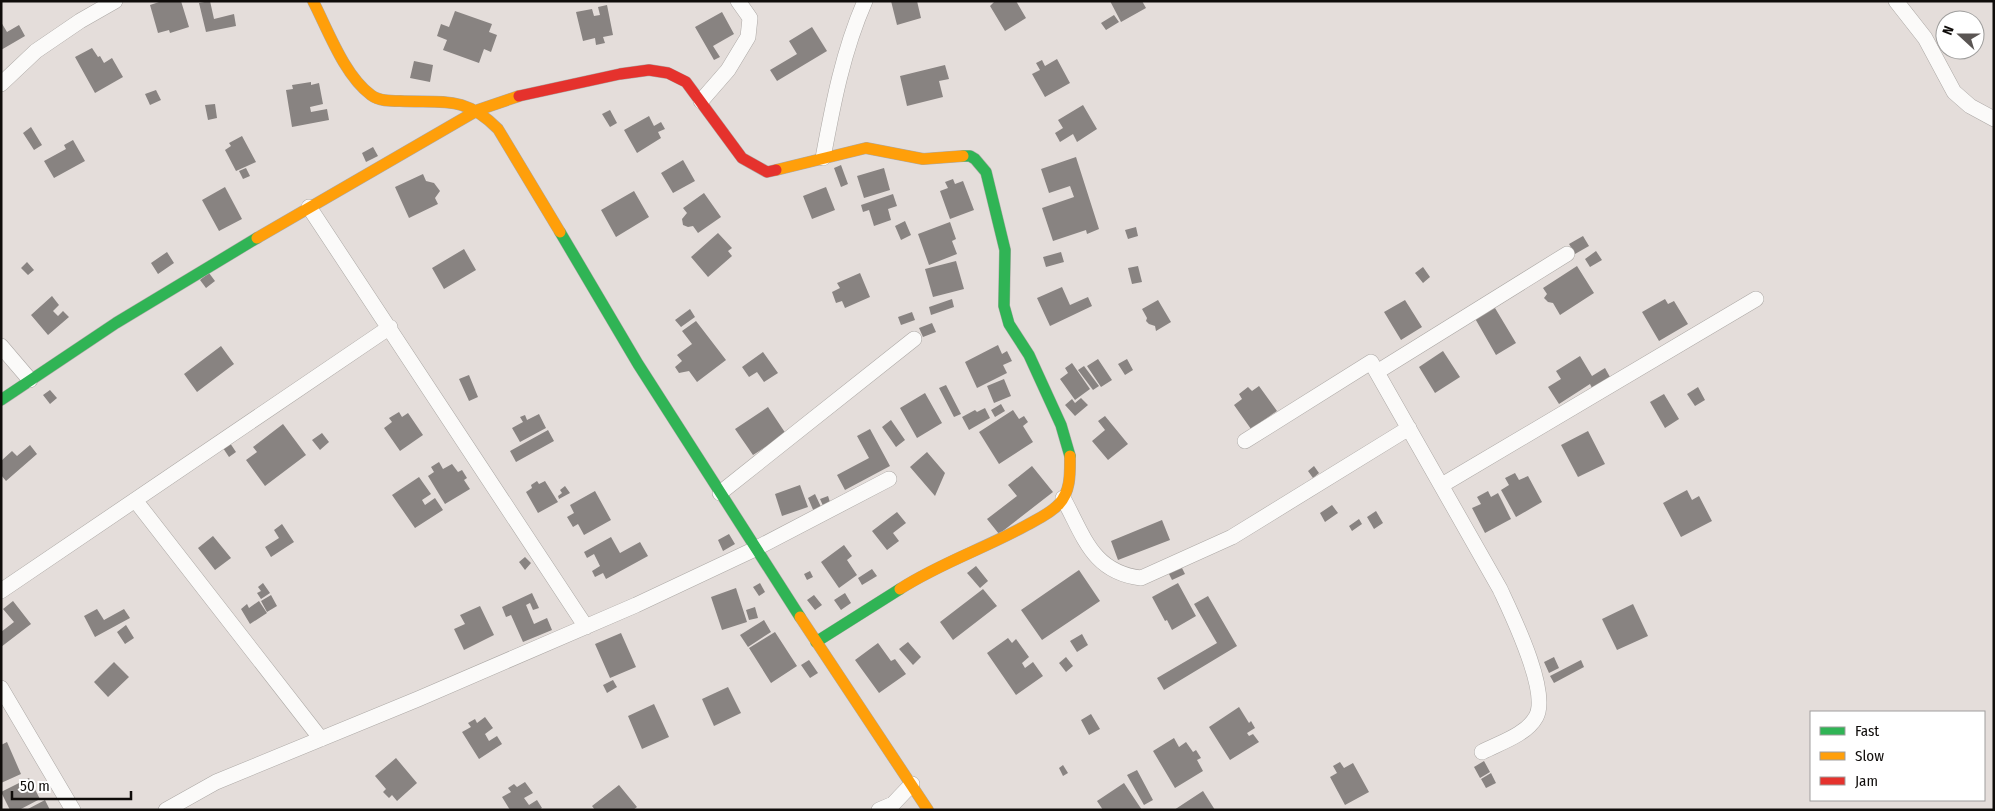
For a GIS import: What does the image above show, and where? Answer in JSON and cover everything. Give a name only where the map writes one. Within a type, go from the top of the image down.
[{"type":"street","points":[[1,84],[36,51],[80,21],[115,1]]},
{"type":"street","points":[[313,1],[350,71],[371,96],[383,100],[451,101],[464,103],[488,117],[512,151],[594,292],[720,493],[928,810]]},
{"type":"street","points":[[701,101],[728,70],[748,37],[750,18],[738,1]]},
{"type":"street","points":[[823,158],[835,93],[854,26],[865,1]]},
{"type":"street","points":[[1896,1],[1925,38],[1954,92],[1970,106],[1994,119]]},
{"type":"street","points":[[1,400],[116,323],[310,207],[478,110],[509,98],[649,70],[668,73],[686,82],[730,145],[742,158],[755,167],[767,172],[866,148],[923,159],[970,156],[976,158],[982,164],[986,172],[1005,250],[1004,306],[1009,324],[1029,355],[1048,395],[1061,425],[1070,456],[1070,478],[1066,493],[1059,504],[1037,519],[1006,537],[904,586],[816,642]]},
{"type":"street","points":[[310,207],[586,627]]},
{"type":"street","points":[[1377,372],[1567,254]]},
{"type":"street","points":[[1442,485],[1756,299]]},
{"type":"street","points":[[1,591],[390,327]]},
{"type":"street","points":[[720,493],[914,340]]},
{"type":"street","points":[[1,346],[30,380]]},
{"type":"street","points":[[1245,441],[1371,362],[1500,589],[1532,667],[1540,702],[1537,715],[1524,730],[1482,752]]},
{"type":"street","points":[[1063,498],[1093,552],[1102,563],[1111,570],[1141,578],[1232,537],[1409,428]]},
{"type":"street","points":[[166,810],[216,782],[586,627],[756,549],[889,479]]},
{"type":"street","points":[[135,500],[321,739]]},
{"type":"street","points":[[1,688],[73,810]]},
{"type":"street","points":[[879,810],[893,804],[912,784]]},
{"type":"building","points":[[162,1],[181,1],[189,27],[170,33],[169,30],[158,33],[150,5]]},
{"type":"building","points":[[210,1],[214,19],[234,14],[236,26],[206,32],[199,3]]},
{"type":"building","points":[[891,1],[917,1],[921,18],[897,25]]},
{"type":"building","points":[[995,1],[1016,1],[1026,18],[1005,31],[990,6]]},
{"type":"building","points":[[1110,1],[1142,1],[1146,8],[1121,22]]},
{"type":"building","points":[[607,5],[613,35],[603,37],[605,43],[596,45],[595,38],[583,41],[576,12],[592,9],[594,16],[600,15],[598,7]]},
{"type":"building","points":[[455,11],[492,24],[489,32],[497,35],[491,52],[484,49],[479,63],[443,50],[447,40],[437,36],[441,24],[449,27]]},
{"type":"building","points":[[722,12],[734,34],[713,46],[720,57],[714,60],[695,27]]},
{"type":"building","points":[[1114,15],[1119,22],[1106,30],[1101,23]]},
{"type":"building","points":[[1,22],[7,32],[19,25],[25,36],[1,50]]},
{"type":"building","points":[[812,27],[827,51],[777,81],[770,70],[797,54],[789,41]]},
{"type":"building","points":[[92,48],[104,63],[112,58],[123,77],[95,93],[75,57]]},
{"type":"building","points":[[1057,59],[1070,83],[1045,97],[1032,74],[1040,70],[1036,63],[1042,60],[1045,66]]},
{"type":"building","points":[[414,61],[433,65],[430,82],[410,78]]},
{"type":"building","points":[[945,65],[949,79],[939,81],[943,97],[907,106],[900,76]]},
{"type":"building","points":[[311,82],[311,85],[319,83],[323,104],[310,107],[311,112],[327,109],[329,120],[292,127],[286,90],[293,89],[292,85]]},
{"type":"building","points":[[156,90],[161,100],[150,105],[145,94]]},
{"type":"building","points":[[215,104],[217,118],[208,120],[205,105]]},
{"type":"building","points":[[1083,105],[1097,129],[1077,142],[1073,134],[1060,142],[1055,133],[1063,128],[1058,120]]},
{"type":"building","points":[[610,110],[617,123],[610,127],[602,114]]},
{"type":"building","points":[[649,116],[654,126],[661,122],[665,129],[658,132],[661,138],[637,153],[624,130]]},
{"type":"building","points":[[31,127],[42,145],[34,150],[23,133]]},
{"type":"building","points":[[242,136],[256,162],[236,171],[225,150],[231,146],[229,143]]},
{"type":"building","points":[[73,140],[85,161],[54,178],[44,161],[66,149],[64,145]]},
{"type":"building","points":[[373,147],[378,156],[366,162],[362,153]]},
{"type":"building","points":[[1076,157],[1099,229],[1087,234],[1086,230],[1053,241],[1042,208],[1074,197],[1070,186],[1049,193],[1041,169]]},
{"type":"building","points":[[683,160],[695,181],[673,193],[661,173]]},
{"type":"building","points":[[841,165],[848,184],[841,187],[834,168]]},
{"type":"building","points":[[246,168],[250,176],[243,179],[239,171]]},
{"type":"building","points":[[884,168],[890,190],[864,198],[857,176]]},
{"type":"building","points":[[423,174],[426,181],[434,183],[440,191],[435,198],[438,204],[409,218],[395,187]]},
{"type":"building","points":[[953,179],[955,184],[963,181],[974,210],[950,219],[940,191],[948,188],[945,182]]},
{"type":"building","points":[[225,187],[242,219],[219,231],[202,200]]},
{"type":"building","points":[[826,187],[835,210],[812,219],[803,196]]},
{"type":"building","points":[[634,191],[649,217],[616,237],[601,210]]},
{"type":"building","points":[[704,193],[721,217],[698,233],[693,226],[683,225],[682,219],[687,213],[683,208]]},
{"type":"building","points":[[893,194],[897,206],[888,209],[891,220],[874,226],[869,210],[863,212],[861,205]]},
{"type":"building","points":[[905,221],[911,235],[901,240],[895,226]]},
{"type":"building","points":[[950,222],[956,239],[952,241],[957,254],[929,265],[918,234]]},
{"type":"building","points":[[1136,227],[1138,236],[1128,239],[1125,230]]},
{"type":"building","points":[[718,233],[732,248],[728,251],[732,256],[708,277],[691,257]]},
{"type":"building","points":[[1583,236],[1589,246],[1575,254],[1569,244]]},
{"type":"building","points":[[464,249],[476,270],[444,289],[432,268]]},
{"type":"building","points":[[1596,251],[1602,260],[1590,267],[1585,259]]},
{"type":"building","points":[[167,252],[174,263],[158,274],[151,263]]},
{"type":"building","points":[[1061,252],[1064,262],[1046,267],[1043,257]]},
{"type":"building","points":[[956,261],[964,289],[933,297],[925,269]]},
{"type":"building","points":[[27,262],[34,270],[28,275],[21,268]]},
{"type":"building","points":[[1138,266],[1142,282],[1132,284],[1128,268]]},
{"type":"building","points":[[1577,266],[1594,293],[1560,315],[1553,303],[1548,302],[1544,298],[1547,294],[1543,288]]},
{"type":"building","points":[[1423,267],[1430,277],[1423,283],[1415,273]]},
{"type":"building","points":[[209,273],[215,281],[206,288],[200,280]]},
{"type":"building","points":[[860,273],[870,297],[845,308],[842,301],[836,303],[832,292],[840,288],[837,283]]},
{"type":"building","points":[[1062,287],[1070,305],[1088,297],[1092,306],[1050,326],[1037,298]]},
{"type":"building","points":[[52,296],[59,305],[53,311],[58,316],[63,311],[69,317],[48,335],[31,315]]},
{"type":"building","points":[[952,299],[954,307],[931,315],[929,307]]},
{"type":"building","points":[[1665,299],[1668,304],[1674,301],[1688,324],[1659,341],[1642,312]]},
{"type":"building","points":[[1158,300],[1171,322],[1156,331],[1155,326],[1146,321],[1147,318],[1142,309]]},
{"type":"building","points":[[1405,300],[1422,327],[1401,340],[1384,312]]},
{"type":"building","points":[[1492,303],[1516,343],[1496,355],[1473,315]]},
{"type":"building","points":[[690,309],[695,317],[681,327],[675,320]]},
{"type":"building","points":[[912,312],[915,320],[901,325],[898,317]]},
{"type":"building","points":[[696,321],[726,360],[697,382],[689,371],[679,373],[675,367],[682,361],[677,355],[692,344],[682,331]]},
{"type":"building","points":[[932,323],[936,332],[923,337],[919,328]]},
{"type":"building","points":[[998,345],[1002,354],[1007,351],[1012,361],[1003,365],[1007,373],[977,388],[965,362]]},
{"type":"building","points":[[221,346],[234,364],[197,392],[184,374]]},
{"type":"building","points":[[1443,351],[1460,377],[1435,393],[1419,367]]},
{"type":"building","points":[[763,352],[778,373],[764,382],[757,372],[749,377],[742,367]]},
{"type":"building","points":[[1580,356],[1592,376],[1605,368],[1610,377],[1592,388],[1590,384],[1559,404],[1548,387],[1561,379],[1556,371]]},
{"type":"building","points":[[1098,359],[1112,380],[1101,387],[1087,366]]},
{"type":"building","points":[[1127,359],[1133,370],[1125,375],[1118,364]]},
{"type":"building","points":[[1072,363],[1090,389],[1075,400],[1060,379],[1068,373],[1065,368]]},
{"type":"building","points":[[1084,366],[1099,386],[1093,390],[1078,370]]},
{"type":"building","points":[[469,375],[478,397],[469,401],[459,379]]},
{"type":"building","points":[[1004,379],[1011,396],[994,403],[987,386]]},
{"type":"building","points":[[946,385],[961,414],[954,417],[939,388]]},
{"type":"building","points":[[1259,386],[1277,411],[1251,429],[1234,405],[1242,399],[1239,394],[1248,387],[1252,391]]},
{"type":"building","points":[[1698,387],[1705,400],[1695,406],[1687,394]]},
{"type":"building","points":[[50,390],[57,398],[50,404],[43,395]]},
{"type":"building","points":[[925,393],[942,423],[917,438],[900,408]]},
{"type":"building","points":[[1664,394],[1679,419],[1665,428],[1650,402]]},
{"type":"building","points":[[1081,398],[1088,405],[1075,416],[1065,405],[1072,399],[1075,403]]},
{"type":"building","points":[[1001,404],[1005,411],[995,417],[991,410]]},
{"type":"building","points":[[768,407],[786,434],[753,455],[735,429]]},
{"type":"building","points":[[985,408],[990,418],[969,430],[962,417],[975,410],[977,412]]},
{"type":"building","points":[[1013,410],[1019,419],[1024,416],[1028,422],[1023,426],[1033,442],[999,464],[979,432]]},
{"type":"building","points":[[399,412],[402,417],[408,413],[423,435],[400,451],[384,428],[392,422],[389,418]]},
{"type":"building","points":[[539,414],[546,428],[520,442],[512,428],[523,422],[520,417],[525,415],[527,420]]},
{"type":"building","points":[[1105,416],[1128,444],[1108,460],[1092,441],[1105,430],[1098,421]]},
{"type":"building","points":[[891,420],[905,440],[896,447],[882,427]]},
{"type":"building","points":[[283,424],[306,455],[265,486],[246,460],[257,452],[253,447]]},
{"type":"building","points":[[870,429],[890,466],[845,490],[837,475],[869,458],[857,436]]},
{"type":"building","points":[[548,430],[554,441],[516,462],[510,451]]},
{"type":"building","points":[[1588,431],[1605,464],[1578,477],[1561,445]]},
{"type":"building","points":[[322,433],[329,442],[320,450],[312,440]]},
{"type":"building","points":[[230,443],[236,452],[229,457],[223,448]]},
{"type":"building","points":[[30,445],[37,454],[6,481],[1,475],[1,461],[12,451],[17,456]]},
{"type":"building","points":[[927,452],[945,473],[935,496],[910,467]]},
{"type":"building","points":[[439,462],[443,469],[452,464],[458,472],[462,470],[467,478],[464,480],[470,489],[445,504],[428,476],[434,472],[431,467]]},
{"type":"building","points":[[1032,466],[1053,492],[999,534],[987,519],[1017,496],[1008,485]]},
{"type":"building","points":[[1314,466],[1319,473],[1313,478],[1308,471]]},
{"type":"building","points":[[1515,473],[1519,480],[1528,476],[1542,502],[1516,517],[1501,490],[1509,485],[1505,478]]},
{"type":"building","points":[[419,477],[431,494],[422,500],[425,505],[435,498],[443,510],[415,528],[392,495]]},
{"type":"building","points":[[537,481],[539,484],[545,481],[558,502],[538,513],[526,492]]},
{"type":"building","points":[[800,485],[808,507],[782,516],[775,494]]},
{"type":"building","points":[[565,486],[570,493],[559,499],[558,496],[562,493],[560,490]]},
{"type":"building","points":[[1687,490],[1692,500],[1699,496],[1712,521],[1681,537],[1663,503]]},
{"type":"building","points":[[595,491],[611,520],[584,535],[578,524],[573,527],[567,517],[574,513],[570,505]]},
{"type":"building","points":[[1488,491],[1491,497],[1498,493],[1511,519],[1485,533],[1472,508],[1481,504],[1477,497]]},
{"type":"building","points":[[815,494],[822,509],[814,512],[808,498]]},
{"type":"building","points":[[828,496],[831,505],[824,508],[820,499]]},
{"type":"building","points":[[1332,505],[1338,513],[1325,522],[1320,513]]},
{"type":"building","points":[[1376,511],[1383,523],[1374,529],[1367,517]]},
{"type":"building","points":[[897,512],[906,523],[893,533],[899,541],[887,550],[872,531]]},
{"type":"building","points":[[1359,519],[1362,524],[1352,531],[1349,526]]},
{"type":"building","points":[[1162,520],[1170,540],[1118,560],[1111,541]]},
{"type":"building","points":[[282,524],[294,542],[271,557],[265,547],[279,538],[274,530]]},
{"type":"building","points":[[729,534],[735,544],[723,551],[718,540]]},
{"type":"building","points":[[213,536],[231,558],[215,570],[198,548]]},
{"type":"building","points":[[611,537],[620,553],[640,542],[648,556],[606,579],[603,573],[595,577],[592,571],[600,566],[594,554],[587,558],[584,552]]},
{"type":"building","points":[[844,545],[852,556],[847,560],[857,575],[839,588],[821,562]]},
{"type":"building","points":[[525,557],[531,563],[525,570],[519,562]]},
{"type":"building","points":[[976,566],[988,581],[980,588],[967,573]]},
{"type":"building","points":[[1181,566],[1185,574],[1172,580],[1168,572]]},
{"type":"building","points":[[872,569],[877,576],[862,585],[858,578]]},
{"type":"building","points":[[1079,570],[1100,601],[1042,640],[1021,610]]},
{"type":"building","points":[[810,571],[813,577],[807,580],[804,574]]},
{"type":"building","points":[[263,583],[270,593],[261,599],[257,593],[261,591],[258,587]]},
{"type":"building","points":[[760,583],[765,592],[759,596],[753,587]]},
{"type":"building","points":[[1178,583],[1196,616],[1172,630],[1152,597]]},
{"type":"building","points":[[736,588],[747,622],[722,630],[711,597]]},
{"type":"building","points":[[983,589],[997,606],[953,640],[940,622]]},
{"type":"building","points":[[532,593],[539,608],[533,610],[530,603],[526,605],[534,624],[547,618],[552,630],[523,642],[511,615],[506,617],[502,607]]},
{"type":"building","points":[[845,593],[851,603],[841,610],[834,600]]},
{"type":"building","points":[[271,595],[277,606],[267,612],[261,601]]},
{"type":"building","points":[[814,595],[822,605],[815,610],[807,600]]},
{"type":"building","points":[[1208,596],[1237,646],[1164,690],[1157,678],[1217,643],[1194,604]]},
{"type":"building","points":[[13,601],[31,624],[1,647],[1,632],[14,622],[3,609]]},
{"type":"building","points":[[259,601],[267,613],[250,624],[241,609],[247,604],[249,608]]},
{"type":"building","points":[[1633,604],[1648,636],[1617,650],[1602,619]]},
{"type":"building","points":[[480,606],[494,635],[464,650],[454,629],[465,624],[460,615]]},
{"type":"building","points":[[755,607],[758,618],[749,620],[746,610]]},
{"type":"building","points":[[97,609],[104,620],[124,609],[130,618],[95,637],[84,616]]},
{"type":"building","points":[[764,620],[771,632],[748,647],[740,635]]},
{"type":"building","points":[[126,625],[134,638],[125,644],[117,632]]},
{"type":"building","points":[[775,632],[797,666],[771,683],[749,648]]},
{"type":"building","points":[[621,633],[636,667],[610,678],[595,644]]},
{"type":"building","points":[[1082,634],[1088,645],[1077,652],[1070,641]]},
{"type":"building","points":[[1008,638],[1012,643],[1016,639],[1029,657],[1022,663],[1025,668],[1033,662],[1043,676],[1016,695],[987,653]]},
{"type":"building","points":[[908,642],[921,657],[913,665],[899,649]]},
{"type":"building","points":[[878,643],[891,661],[895,659],[906,674],[879,693],[855,660]]},
{"type":"building","points":[[1066,657],[1073,666],[1066,672],[1059,663]]},
{"type":"building","points":[[1554,657],[1559,668],[1549,673],[1544,662]]},
{"type":"building","points":[[809,660],[818,673],[810,678],[801,665]]},
{"type":"building","points":[[1581,660],[1584,667],[1554,683],[1550,676]]},
{"type":"building","points":[[114,662],[129,677],[108,697],[94,682]]},
{"type":"building","points":[[613,680],[617,687],[607,693],[603,685]]},
{"type":"building","points":[[728,687],[741,713],[714,726],[702,699]]},
{"type":"building","points":[[654,704],[669,737],[642,749],[628,716]]},
{"type":"building","points":[[1239,707],[1249,723],[1251,721],[1255,728],[1247,733],[1249,736],[1253,734],[1259,742],[1230,760],[1209,727]]},
{"type":"building","points":[[1091,714],[1100,729],[1089,735],[1081,720]]},
{"type":"building","points":[[485,717],[493,728],[485,734],[489,741],[497,736],[502,744],[479,759],[462,732],[471,727],[468,723],[475,719],[477,723]]},
{"type":"building","points":[[1174,738],[1179,747],[1186,742],[1193,752],[1196,750],[1201,758],[1197,760],[1203,771],[1175,788],[1153,751]]},
{"type":"building","points":[[7,742],[21,774],[1,783],[1,745]]},
{"type":"building","points":[[396,758],[417,783],[397,801],[392,795],[389,798],[383,792],[386,789],[375,776]]},
{"type":"building","points":[[1484,761],[1490,772],[1480,778],[1474,767]]},
{"type":"building","points":[[1340,762],[1344,768],[1353,763],[1369,792],[1345,805],[1330,777],[1337,773],[1333,766]]},
{"type":"building","points":[[1063,765],[1068,773],[1063,776],[1059,768]]},
{"type":"building","points":[[1137,770],[1153,800],[1144,805],[1127,775]]},
{"type":"building","points":[[1491,773],[1496,783],[1486,788],[1481,779]]},
{"type":"building","points":[[29,778],[40,799],[19,810],[10,810],[1,792]]},
{"type":"building","points":[[525,782],[533,793],[524,798],[529,805],[537,800],[542,808],[539,810],[510,810],[502,797],[511,792],[508,788],[514,784],[517,787]]},
{"type":"building","points":[[1124,783],[1142,810],[1103,810],[1097,801]]},
{"type":"building","points":[[619,785],[637,807],[633,810],[595,810],[592,806]]},
{"type":"building","points":[[1203,791],[1215,810],[1174,810]]},
{"type":"building","points":[[45,800],[50,810],[26,810]]},
{"type":"traffic: fast","points":[[963,156],[970,156],[975,159],[986,172],[1005,250],[1004,306],[1009,324],[1029,355],[1061,425],[1070,456]]},
{"type":"traffic: fast","points":[[560,232],[638,364],[800,617]]},
{"type":"traffic: fast","points":[[1,400],[116,323],[257,238]]},
{"type":"traffic: fast","points":[[816,642],[900,589]]},
{"type":"traffic: slow","points":[[313,1],[345,64],[361,86],[371,95],[392,101],[453,103],[475,111],[498,129],[560,232]]},
{"type":"traffic: slow","points":[[257,238],[478,110],[519,96]]},
{"type":"traffic: slow","points":[[776,170],[866,148],[923,159],[963,156]]},
{"type":"traffic: slow","points":[[900,589],[931,571],[1011,533],[1052,510],[1063,499],[1068,488],[1070,456]]},
{"type":"traffic: slow","points":[[800,617],[928,810]]},
{"type":"traffic: jam","points":[[519,96],[620,74],[649,70],[668,73],[686,82],[742,158],[767,172],[776,170]]}]
